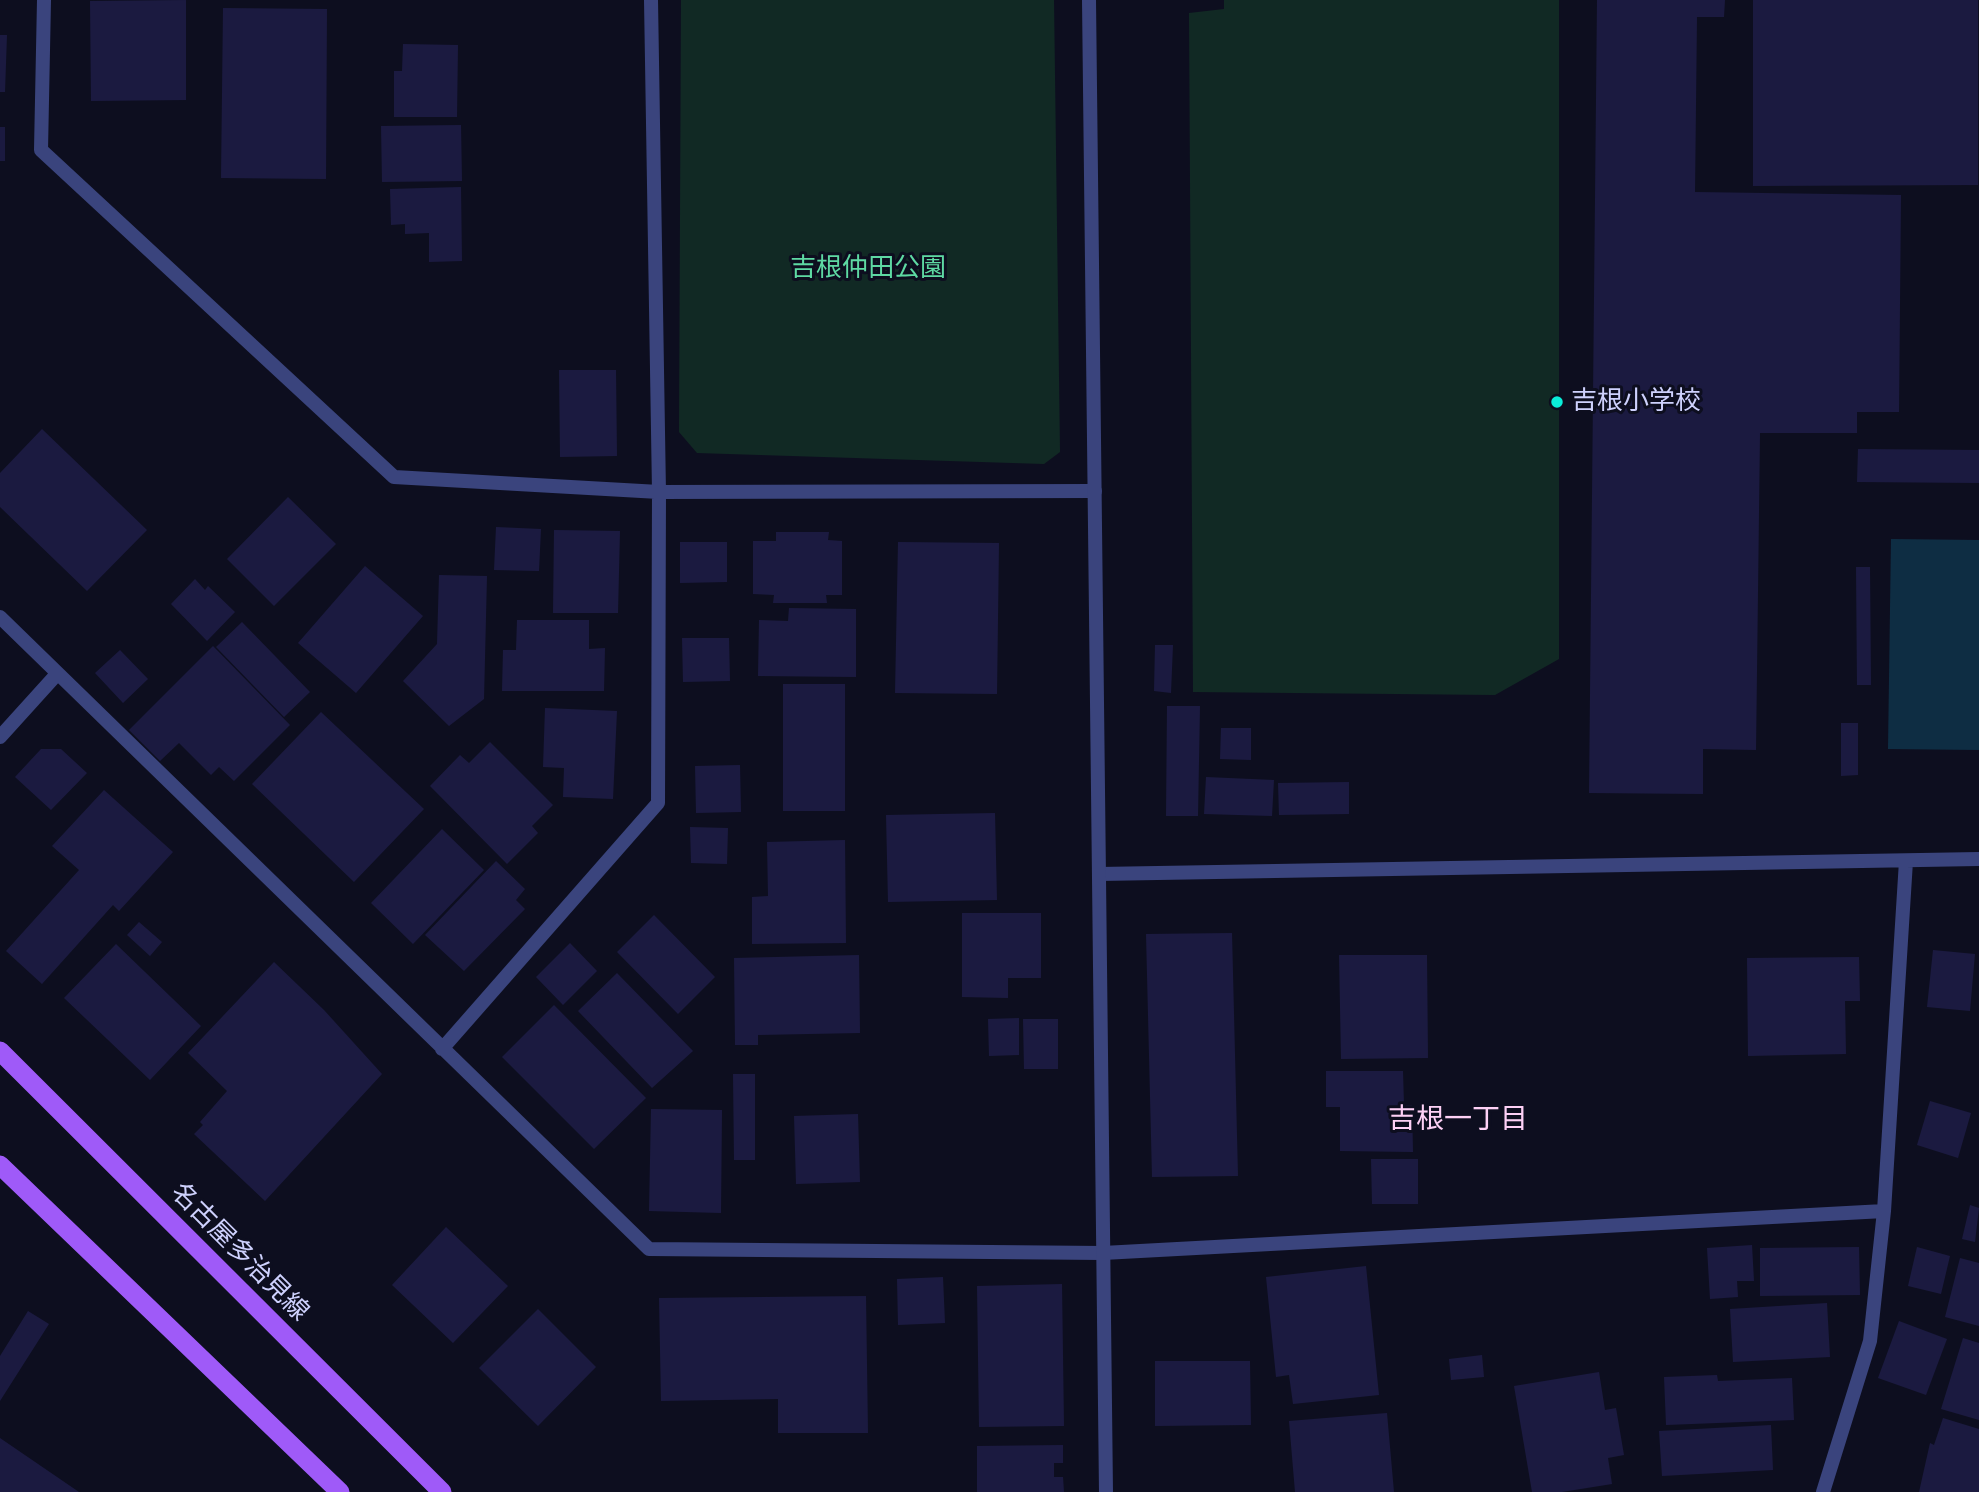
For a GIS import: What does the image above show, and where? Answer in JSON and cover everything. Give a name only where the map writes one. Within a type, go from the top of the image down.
[{"type":"main road","name":"名古屋多治見線","points":[[0,1051],[442,1492]]},
{"type":"main road","points":[[0,1165],[340,1492]]},
{"type":"street","points":[[44,0],[41,150],[394,477],[659,492],[1095,491]]},
{"type":"street","points":[[442,1049],[658,803],[659,492],[651,0]]},
{"type":"street","points":[[1089,0],[1106,1492]]},
{"type":"street","points":[[0,617],[649,1249],[1103,1253],[1884,1211]]},
{"type":"street","points":[[0,737],[57,674]]},
{"type":"street","points":[[1099,874],[1979,859]]},
{"type":"street","points":[[1823,1492],[1870,1340],[1884,1211],[1906,861]]},
{"type":"green space","name":"吉根仲田公園","points":[[681,0],[1054,0],[1060,452],[1044,464],[697,453],[679,432]]},
{"type":"green space","points":[[1224,0],[1559,0],[1559,659],[1495,695],[1193,692],[1189,13],[1224,9]]},
{"type":"water","points":[[1891,539],[1979,540],[1979,750],[1888,749]]},
{"type":"building","points":[[186,0],[186,100],[91,101],[90,1]]},
{"type":"building","points":[[1597,0],[1725,0],[1724,17],[1697,17],[1695,192],[1901,195],[1899,412],[1857,412],[1857,433],[1760,433],[1756,750],[1703,749],[1703,794],[1589,793]]},
{"type":"building","points":[[1753,0],[1978,0],[1978,185],[1753,186]]},
{"type":"building","points":[[223,8],[327,9],[326,179],[221,178]]},
{"type":"building","points":[[0,35],[7,35],[5,92],[0,92]]},
{"type":"building","points":[[403,44],[458,45],[457,117],[394,117],[394,71],[402,71]]},
{"type":"building","points":[[461,125],[462,181],[382,182],[381,126]]},
{"type":"building","points":[[0,127],[5,127],[5,161],[0,161]]},
{"type":"building","points":[[461,187],[462,261],[429,262],[429,233],[405,234],[405,224],[391,225],[390,189]]},
{"type":"building","points":[[559,370],[616,370],[617,456],[560,457]]},
{"type":"building","points":[[42,429],[147,530],[87,591],[0,507],[0,473]]},
{"type":"building","points":[[1858,449],[1979,450],[1979,483],[1857,482]]},
{"type":"building","points":[[288,497],[336,544],[274,606],[227,559]]},
{"type":"building","points":[[496,527],[541,529],[539,571],[494,570]]},
{"type":"building","points":[[554,530],[620,531],[618,613],[553,613]]},
{"type":"building","points":[[776,532],[829,532],[828,540],[842,541],[842,595],[826,595],[827,603],[773,603],[774,595],[753,594],[753,541],[776,541]]},
{"type":"building","points":[[680,542],[727,542],[727,582],[680,583]]},
{"type":"building","points":[[898,542],[999,543],[997,694],[895,693]]},
{"type":"building","points":[[365,566],[423,616],[356,693],[298,643]]},
{"type":"building","points":[[1856,567],[1870,567],[1871,685],[1857,685]]},
{"type":"building","points":[[439,575],[487,576],[484,699],[449,726],[403,681],[437,644]]},
{"type":"building","points":[[195,579],[205,590],[208,586],[235,612],[207,641],[171,604]]},
{"type":"building","points":[[789,608],[856,609],[856,677],[758,676],[759,620],[788,621]]},
{"type":"building","points":[[517,620],[589,620],[589,649],[605,648],[604,691],[502,691],[503,650],[516,650]]},
{"type":"building","points":[[242,622],[310,692],[284,717],[216,647]]},
{"type":"building","points":[[682,638],[729,638],[730,681],[683,682]]},
{"type":"building","points":[[1155,645],[1173,645],[1171,693],[1154,691]]},
{"type":"building","points":[[213,646],[290,725],[234,781],[219,767],[211,775],[179,743],[160,761],[129,730]]},
{"type":"building","points":[[120,650],[148,679],[123,703],[95,673]]},
{"type":"building","points":[[783,684],[845,684],[845,811],[783,811]]},
{"type":"building","points":[[1167,706],[1200,706],[1198,816],[1166,816]]},
{"type":"building","points":[[545,708],[617,711],[613,799],[563,797],[564,768],[543,767]]},
{"type":"building","points":[[321,712],[424,809],[354,882],[252,784]]},
{"type":"building","points":[[1841,723],[1858,723],[1858,775],[1841,776]]},
{"type":"building","points":[[1221,728],[1251,728],[1251,760],[1220,759]]},
{"type":"building","points":[[490,742],[553,805],[532,826],[538,833],[507,864],[430,786],[460,755],[469,763]]},
{"type":"building","points":[[41,749],[61,749],[87,773],[51,810],[15,777]]},
{"type":"building","points":[[740,765],[741,812],[696,813],[695,766]]},
{"type":"building","points":[[1206,777],[1274,780],[1272,816],[1204,814]]},
{"type":"building","points":[[1349,782],[1349,814],[1279,815],[1278,783]]},
{"type":"building","points":[[104,790],[173,852],[119,911],[113,905],[42,984],[6,951],[79,870],[52,846]]},
{"type":"building","points":[[995,813],[997,900],[888,902],[886,815]]},
{"type":"building","points":[[690,827],[728,828],[727,864],[691,863]]},
{"type":"building","points":[[442,829],[484,870],[413,944],[371,903]]},
{"type":"building","points":[[845,840],[846,943],[752,944],[752,897],[768,896],[767,842]]},
{"type":"building","points":[[496,861],[525,889],[516,900],[525,909],[464,971],[425,935]]},
{"type":"building","points":[[962,913],[1041,913],[1041,978],[1008,978],[1008,998],[962,997]]},
{"type":"building","points":[[654,915],[715,977],[678,1014],[617,952]]},
{"type":"building","points":[[139,922],[162,942],[150,956],[127,935]]},
{"type":"building","points":[[1232,933],[1238,1176],[1152,1177],[1146,934]]},
{"type":"building","points":[[570,943],[597,971],[563,1005],[536,977]]},
{"type":"building","points":[[116,944],[201,1026],[150,1080],[64,998]]},
{"type":"building","points":[[1933,950],[1975,954],[1970,1011],[1927,1007]]},
{"type":"building","points":[[859,955],[860,1033],[758,1035],[758,1045],[735,1045],[734,958]]},
{"type":"building","points":[[1339,955],[1427,955],[1428,1058],[1341,1059]]},
{"type":"building","points":[[1859,957],[1860,1001],[1845,1001],[1846,1054],[1748,1056],[1747,958]]},
{"type":"building","points":[[274,962],[324,1010],[382,1074],[265,1201],[194,1134],[203,1125],[200,1122],[227,1091],[188,1053]]},
{"type":"building","points":[[617,973],[693,1051],[652,1088],[578,1011]]},
{"type":"building","points":[[554,1005],[646,1098],[594,1149],[502,1057]]},
{"type":"building","points":[[1019,1018],[1019,1055],[989,1056],[988,1019]]},
{"type":"building","points":[[1023,1019],[1058,1019],[1058,1069],[1024,1069]]},
{"type":"building","points":[[1326,1071],[1403,1071],[1404,1105],[1412,1105],[1413,1152],[1340,1151],[1340,1107],[1326,1107]]},
{"type":"building","points":[[733,1074],[755,1074],[755,1160],[734,1160]]},
{"type":"building","points":[[1930,1101],[1971,1113],[1958,1158],[1917,1145]]},
{"type":"building","points":[[651,1109],[722,1110],[721,1213],[649,1211]]},
{"type":"building","points":[[858,1114],[860,1182],[796,1184],[794,1116]]},
{"type":"building","points":[[1371,1159],[1418,1159],[1418,1204],[1372,1204]]},
{"type":"building","points":[[1970,1205],[1979,1208],[1975,1242],[1962,1239]]},
{"type":"building","points":[[446,1227],[508,1286],[453,1343],[392,1285]]},
{"type":"building","points":[[1752,1245],[1754,1281],[1737,1281],[1738,1297],[1710,1299],[1707,1248]]},
{"type":"building","points":[[1859,1247],[1860,1295],[1760,1296],[1760,1248]]},
{"type":"building","points":[[1917,1247],[1950,1256],[1941,1294],[1908,1286]]},
{"type":"building","points":[[1960,1258],[1979,1263],[1979,1326],[1945,1317]]},
{"type":"building","points":[[1366,1266],[1379,1395],[1293,1404],[1289,1375],[1276,1377],[1266,1277]]},
{"type":"building","points":[[943,1277],[945,1323],[898,1325],[897,1279]]},
{"type":"building","points":[[1062,1284],[1064,1426],[979,1427],[977,1286]]},
{"type":"building","points":[[866,1296],[868,1433],[778,1433],[778,1399],[661,1401],[659,1298]]},
{"type":"building","points":[[1827,1303],[1830,1357],[1733,1362],[1730,1309]]},
{"type":"building","points":[[538,1309],[596,1367],[538,1426],[479,1368]]},
{"type":"building","points":[[28,1311],[49,1324],[0,1401],[0,1356]]},
{"type":"building","points":[[1899,1321],[1947,1339],[1926,1395],[1878,1378]]},
{"type":"building","points":[[1963,1338],[1979,1343],[1979,1420],[1941,1409]]},
{"type":"building","points":[[1482,1355],[1484,1377],[1451,1380],[1449,1359]]},
{"type":"building","points":[[1155,1361],[1250,1361],[1251,1425],[1155,1426]]},
{"type":"building","points":[[1599,1372],[1605,1410],[1616,1408],[1624,1455],[1608,1458],[1612,1484],[1562,1492],[1532,1492],[1514,1386]]},
{"type":"building","points":[[1717,1375],[1718,1381],[1792,1378],[1794,1420],[1666,1425],[1664,1377]]},
{"type":"building","points":[[1387,1413],[1394,1492],[1295,1492],[1289,1421]]},
{"type":"building","points":[[1943,1418],[1979,1429],[1979,1492],[1919,1492],[1930,1443],[1934,1445]]},
{"type":"building","points":[[1771,1425],[1773,1470],[1662,1476],[1659,1431]]},
{"type":"building","points":[[0,1438],[79,1492],[0,1492]]},
{"type":"building","points":[[1063,1445],[1063,1463],[1054,1463],[1054,1477],[1063,1477],[1064,1492],[977,1492],[977,1446]]},
{"type":"place","name":"吉根小学校","points":[[1557,402]]},
{"type":"district","name":"吉根一丁目","points":[[1458,1121]]}]
